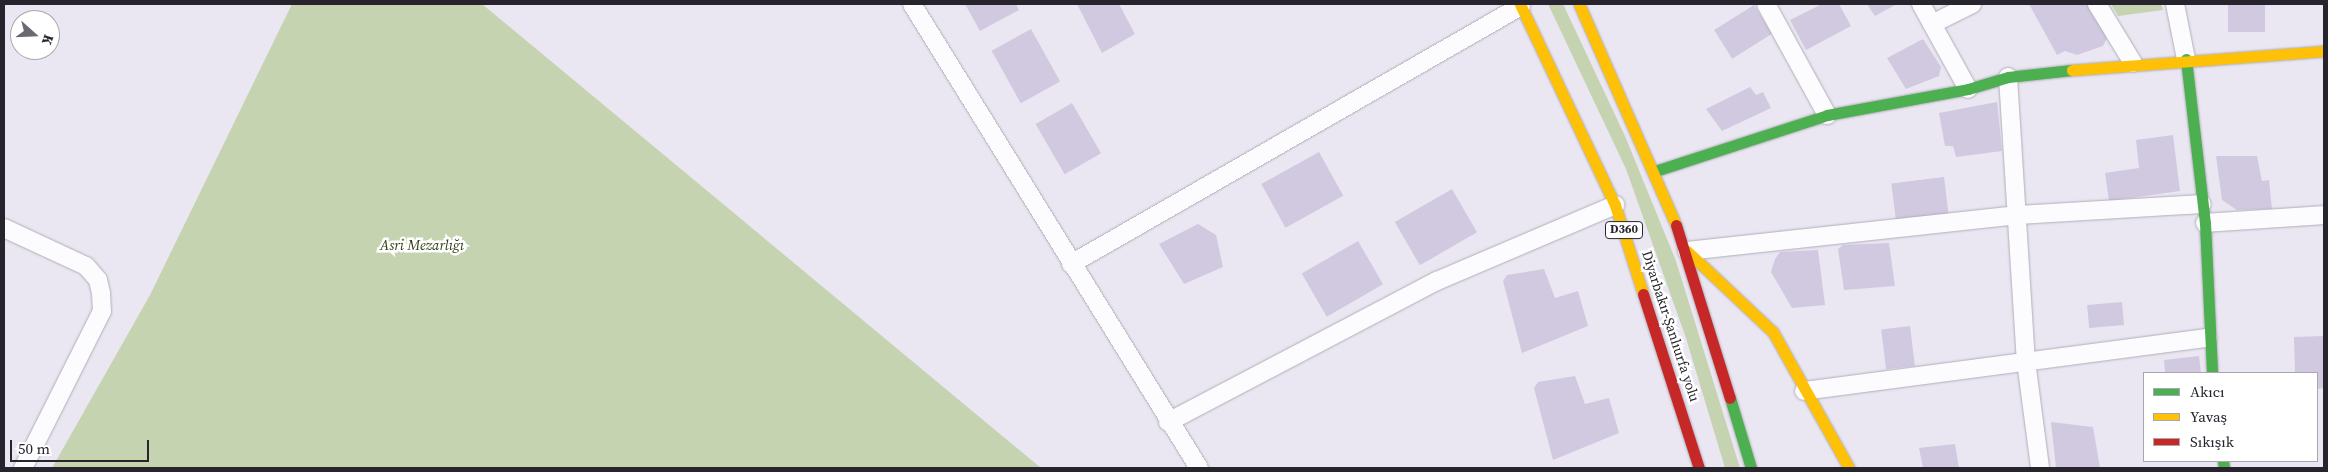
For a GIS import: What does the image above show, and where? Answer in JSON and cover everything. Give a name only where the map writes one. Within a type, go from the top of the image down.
[{"type":"main road","points":[[1579,4],[1655,172],[1687,251],[1751,468]]},
{"type":"main road","name":"Diyarbakır-Şanlıurfa yolu","points":[[1521,5],[1615,205],[1699,468]]},
{"type":"main road","points":[[1655,172],[1827,115],[1968,89],[2008,77],[2133,63],[2324,51]]},
{"type":"main road","points":[[2186,60],[2205,223],[2208,338],[2212,372]]},
{"type":"main road","points":[[1687,251],[1773,332],[1849,468]]},
{"type":"street","points":[[912,4],[1168,422],[1199,468]]},
{"type":"street","points":[[1766,4],[1827,115]]},
{"type":"street","points":[[1921,4],[1968,89]]},
{"type":"street","points":[[1932,24],[1972,4]]},
{"type":"street","points":[[2097,4],[2133,63]]},
{"type":"street","points":[[2175,4],[2186,60]]},
{"type":"street","points":[[1071,264],[1521,5]]},
{"type":"street","points":[[2008,77],[2026,362],[2040,468]]},
{"type":"street","points":[[1687,251],[2018,215],[2202,204]]},
{"type":"street","points":[[1168,422],[1437,281],[1615,205]]},
{"type":"street","points":[[2205,223],[2324,215]]},
{"type":"street","points":[[4,228],[86,266],[98,280],[101,293],[102,311],[23,468]]},
{"type":"street","points":[[1804,390],[2208,338]]},
{"type":"street","points":[[2219,468],[2224,468]]},
{"type":"green space","name":"Asri Mezarlığı","points":[[292,4],[482,4],[1041,468],[52,468],[150,295]]},
{"type":"green space","points":[[1548,4],[1563,4],[1625,136],[1676,261],[1740,468],[1725,468],[1686,338],[1626,169]]},
{"type":"green space","points":[[2111,4],[2161,4],[2163,10],[2118,16]]},
{"type":"building","points":[[965,4],[1016,4],[1019,10],[980,31]]},
{"type":"building","points":[[1077,4],[1119,4],[1135,34],[1102,53]]},
{"type":"building","points":[[1822,4],[1839,4],[1851,26],[1806,50],[1790,20]]},
{"type":"building","points":[[1867,4],[1897,4],[1875,16]]},
{"type":"building","points":[[2029,4],[2089,4],[2107,38],[2103,46],[2077,55],[2065,51],[2057,55]]},
{"type":"building","points":[[2228,4],[2265,4],[2265,32],[2228,32]]},
{"type":"building","points":[[1754,5],[1772,34],[1732,59],[1714,30]]},
{"type":"building","points":[[1031,29],[1060,81],[1021,103],[992,51]]},
{"type":"building","points":[[1923,39],[1941,67],[1939,76],[1906,89],[1887,58]]},
{"type":"building","points":[[1750,87],[1756,95],[1763,92],[1771,108],[1722,131],[1706,109]]},
{"type":"building","points":[[1997,102],[2002,151],[1956,157],[1953,146],[1945,146],[1939,113]]},
{"type":"building","points":[[1072,103],[1101,153],[1065,174],[1036,124]]},
{"type":"building","points":[[2173,135],[2180,191],[2109,201],[2105,173],[2139,168],[2136,140]]},
{"type":"building","points":[[1319,152],[1343,196],[1286,228],[1261,184]]},
{"type":"building","points":[[2216,156],[2257,156],[2262,181],[2269,180],[2272,209],[2237,210],[2222,200]]},
{"type":"building","points":[[1944,177],[1949,215],[1896,221],[1891,183]]},
{"type":"building","points":[[1452,189],[1477,232],[1420,265],[1395,222]]},
{"type":"building","points":[[1198,224],[1216,235],[1223,267],[1184,284],[1159,244]]},
{"type":"building","points":[[1358,241],[1383,284],[1327,317],[1302,274]]},
{"type":"building","points":[[1889,243],[1895,286],[1844,290],[1838,249],[1843,245]]},
{"type":"building","points":[[1818,250],[1825,305],[1792,308],[1771,272],[1775,259],[1780,252]]},
{"type":"building","points":[[1544,269],[1555,298],[1578,291],[1588,326],[1522,353],[1503,281],[1507,275]]},
{"type":"building","points":[[2122,302],[2124,325],[2089,328],[2087,305]]},
{"type":"building","points":[[1910,326],[1915,366],[1886,369],[1881,330]]},
{"type":"building","points":[[2324,336],[2324,388],[2318,389],[2318,372],[2295,372],[2294,337]]},
{"type":"building","points":[[2199,356],[2201,372],[2165,372],[2164,360]]},
{"type":"building","points":[[1575,376],[1585,404],[1609,398],[1619,433],[1553,460],[1534,388],[1538,382]]},
{"type":"building","points":[[2051,422],[2093,427],[2100,468],[2056,468]]},
{"type":"building","points":[[1955,444],[1959,468],[1923,468],[1919,448]]},
{"type":"traffic: fast","points":[[2186,59],[2205,223],[2212,372]]},
{"type":"traffic: fast","points":[[1655,171],[1827,115],[1968,89],[2008,77],[2072,70]]},
{"type":"traffic: fast","points":[[1730,398],[1751,468]]},
{"type":"traffic: fast","points":[[2223,462],[2224,468]]},
{"type":"traffic: slow","points":[[1520,4],[1615,205],[1643,294]]},
{"type":"traffic: slow","points":[[1579,4],[1676,225]]},
{"type":"traffic: slow","points":[[2072,70],[2324,51]]},
{"type":"traffic: slow","points":[[1687,251],[1773,332],[1849,468]]},
{"type":"traffic: jam","points":[[1676,225],[1730,398]]},
{"type":"traffic: jam","points":[[1643,294],[1699,468]]}]
